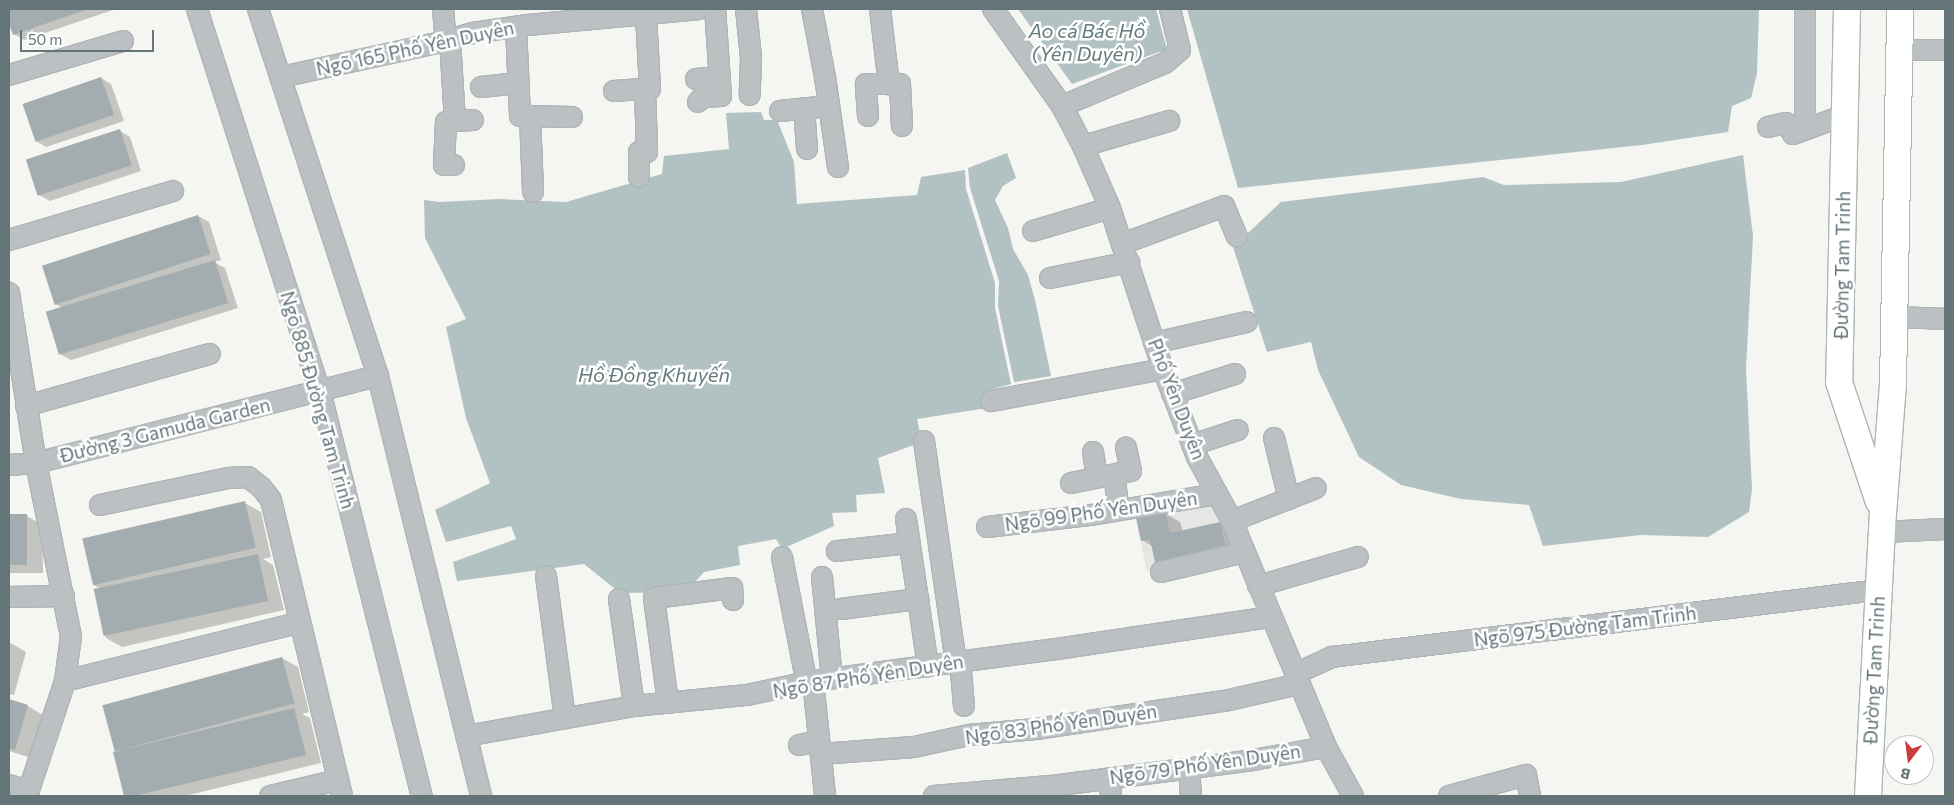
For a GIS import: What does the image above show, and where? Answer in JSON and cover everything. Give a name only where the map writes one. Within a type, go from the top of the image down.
[{"type":"main road","name":"Đường Tam Trinh","points":[[1846,9],[1840,382],[1883,523]]},
{"type":"main road","name":"Đường Tam Trinh","points":[[1868,796],[1878,590],[1893,383],[1900,9]]},
{"type":"street","name":"Ngõ 885 Đường Tam Trinh","points":[[197,9],[320,391],[422,796]]},
{"type":"street","points":[[258,9],[378,376],[481,796]]},
{"type":"street","points":[[443,9],[464,120],[446,122],[444,165],[454,165]]},
{"type":"street","name":"Ngõ 165 Phố Yên Duyên","points":[[281,77],[448,40],[473,32],[516,27],[578,15],[698,9]]},
{"type":"street","points":[[698,102],[703,97],[721,96],[715,9]]},
{"type":"street","points":[[746,9],[751,57],[750,96]]},
{"type":"street","points":[[812,9],[838,168]]},
{"type":"street","points":[[880,9],[883,44],[876,48],[890,84]]},
{"type":"street","name":"Phố Yên Duyên","points":[[993,9],[1062,106],[1082,146],[1110,208],[1154,343],[1192,445],[1216,494],[1232,521],[1270,617],[1326,747],[1353,796]]},
{"type":"street","points":[[1062,106],[1165,62],[1180,50],[1170,9]]},
{"type":"street","points":[[1805,9],[1805,129]]},
{"type":"street","points":[[614,91],[650,89],[644,12]]},
{"type":"street","points":[[516,27],[520,116],[572,117]]},
{"type":"street","points":[[9,75],[123,41]]},
{"type":"street","points":[[1900,50],[1945,50]]},
{"type":"street","points":[[696,79],[720,77]]},
{"type":"street","points":[[481,87],[519,83]]},
{"type":"street","points":[[868,116],[866,84],[900,84],[902,126]]},
{"type":"street","points":[[638,177],[639,152],[647,152],[645,89]]},
{"type":"street","points":[[780,111],[829,106]]},
{"type":"street","points":[[804,108],[807,149]]},
{"type":"street","points":[[1768,127],[1786,123],[1793,134],[1845,115]]},
{"type":"street","points":[[530,116],[533,192]]},
{"type":"street","points":[[1082,146],[1168,121]]},
{"type":"street","points":[[9,240],[173,191]]},
{"type":"street","points":[[1050,278],[1126,253],[1224,206],[1237,236]]},
{"type":"street","points":[[1033,231],[1110,208]]},
{"type":"street","points":[[9,292],[36,463],[71,636],[65,681],[28,794],[9,785]]},
{"type":"street","points":[[1894,316],[1945,319]]},
{"type":"street","points":[[1154,343],[1247,322]]},
{"type":"street","points":[[26,406],[210,354]]},
{"type":"street","points":[[990,401],[1163,369]]},
{"type":"street","points":[[1172,394],[1235,374]]},
{"type":"street","name":"Đường 3 Gamuda Garden","points":[[9,465],[36,463],[378,376]]},
{"type":"street","points":[[1192,445],[1238,430]]},
{"type":"street","points":[[1274,438],[1289,499]]},
{"type":"street","points":[[924,441],[964,706]]},
{"type":"street","points":[[1071,483],[1131,472],[1126,448]]},
{"type":"street","points":[[1093,452],[1119,510]]},
{"type":"street","points":[[100,505],[228,478],[248,477],[261,487],[270,500],[298,623],[340,788],[270,796]]},
{"type":"street","points":[[1232,521],[1316,488]]},
{"type":"street","name":"Ngõ 99 Phố Yên Duyên","points":[[987,527],[1119,510],[1216,494]]},
{"type":"street","points":[[906,519],[928,666]]},
{"type":"street","points":[[1883,523],[1945,529]]},
{"type":"street","points":[[837,551],[910,544]]},
{"type":"street","points":[[1161,572],[1244,552]]},
{"type":"street","points":[[782,557],[818,681]]},
{"type":"street","points":[[1258,586],[1358,557]]},
{"type":"street","points":[[546,576],[565,718]]},
{"type":"street","points":[[822,578],[818,681],[820,748],[825,796]]},
{"type":"street","points":[[668,703],[654,598],[732,588],[734,600]]},
{"type":"street","name":"Ngõ 975 Đường Tam Trinh","points":[[1297,679],[1332,657],[1878,590]]},
{"type":"street","points":[[9,597],[64,596]]},
{"type":"street","points":[[619,599],[634,706]]},
{"type":"street","points":[[841,609],[918,599]]},
{"type":"street","name":"Ngõ 87 Phố Yên Duyên","points":[[466,736],[634,706],[747,695],[818,681],[1050,650],[1270,617]]},
{"type":"street","points":[[65,681],[298,623]]},
{"type":"street","name":"Ngõ 83 Phố Yên Duyên","points":[[799,745],[820,748],[914,747],[968,736],[1036,729],[1228,700],[1297,679]]},
{"type":"street","name":"Ngõ 79 Phố Yên Duyên","points":[[934,796],[1110,787],[1189,768],[1326,747]]},
{"type":"street","points":[[1189,768],[1191,796]]},
{"type":"street","points":[[1450,796],[1526,775],[1530,796]]},
{"type":"shaded area","points":[[1211,501],[1237,550],[1147,572],[1136,518]]},
{"type":"water","name":"Ao cá Bác Hồ (Yên Duyên)","points":[[1018,9],[1156,9],[1167,49],[1072,84]]},
{"type":"water","points":[[1187,9],[1759,9],[1757,73],[1751,98],[1732,106],[1728,132],[1642,145],[1238,188]]},
{"type":"water","name":"Hồ Đồng Khuyến","points":[[761,112],[764,120],[777,120],[794,162],[797,204],[917,195],[921,177],[965,170],[966,189],[995,283],[995,308],[1011,384],[993,389],[987,408],[917,419],[922,442],[878,458],[885,493],[856,495],[857,512],[832,513],[834,526],[782,549],[776,539],[738,546],[740,565],[704,572],[686,592],[620,593],[584,564],[457,581],[453,562],[516,539],[511,526],[446,542],[435,510],[490,483],[466,418],[446,327],[466,319],[425,238],[424,200],[440,202],[499,199],[566,202],[662,174],[664,156],[729,149],[726,113]]},
{"type":"water","points":[[1007,153],[1016,178],[1003,186],[995,200],[1008,228],[1013,249],[1028,275],[1051,376],[1014,382],[998,306],[999,281],[970,188],[968,168]]},
{"type":"water","points":[[1743,155],[1753,236],[1746,369],[1752,489],[1749,512],[1708,537],[1641,535],[1543,546],[1529,505],[1461,499],[1401,485],[1359,457],[1318,370],[1311,342],[1267,352],[1233,247],[1281,202],[1483,177],[1504,185],[1621,182]]},
{"type":"building","points":[[9,9],[88,9],[13,35],[9,24]]},
{"type":"building","points":[[101,77],[114,115],[36,142],[23,104]]},
{"type":"building","points":[[120,129],[132,165],[38,196],[26,160]]},
{"type":"building","points":[[198,215],[211,254],[55,305],[42,266]]},
{"type":"building","points":[[215,260],[228,303],[59,355],[46,312]]},
{"type":"building","points":[[245,501],[256,548],[93,585],[82,539]]},
{"type":"building","points":[[1165,511],[1170,533],[1220,522],[1227,552],[1156,567],[1150,539],[1141,541],[1136,518]]},
{"type":"building","points":[[9,514],[27,514],[27,565],[9,565]]},
{"type":"building","points":[[258,554],[268,601],[104,636],[94,589]]},
{"type":"building","points":[[282,657],[294,703],[115,752],[102,705]]},
{"type":"building","points":[[9,699],[28,705],[15,750],[9,748]]},
{"type":"building","points":[[294,708],[306,755],[134,796],[124,796],[113,752]]}]
